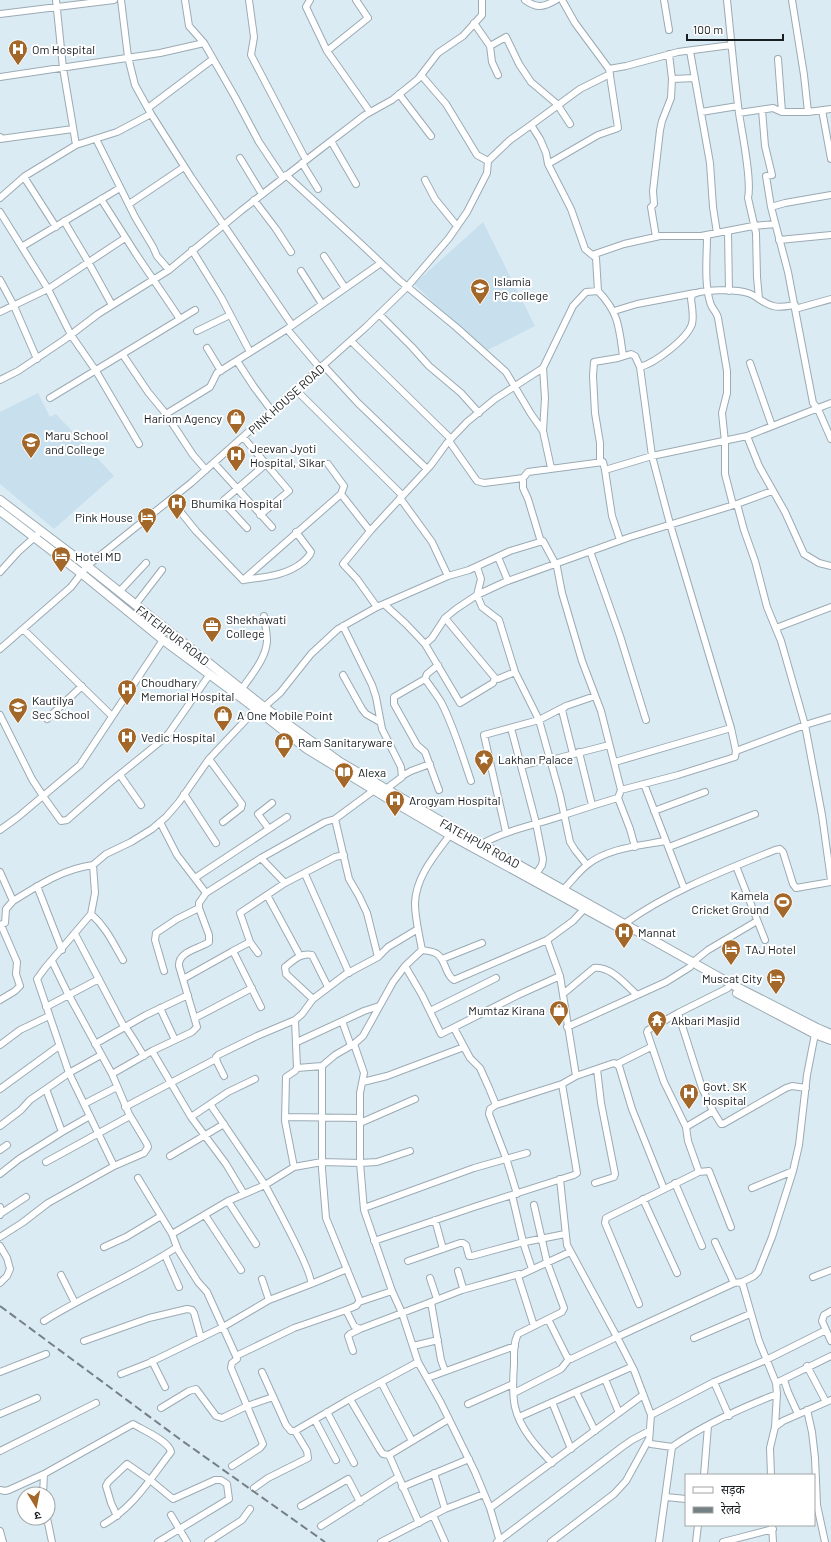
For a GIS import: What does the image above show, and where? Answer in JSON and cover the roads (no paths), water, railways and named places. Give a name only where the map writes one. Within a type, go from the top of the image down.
[{"type":"street","points":[[0,14],[56,3],[114,0]]},
{"type":"street","points":[[121,0],[128,57],[135,85],[184,167],[224,224],[289,327],[321,366],[427,469]]},
{"type":"street","points":[[185,0],[189,26],[204,43],[259,142],[284,177],[407,287],[456,326],[506,372],[543,431]]},
{"type":"street","points":[[249,0],[254,37],[251,55],[318,189]]},
{"type":"street","points":[[310,0],[306,7],[327,51],[370,112]]},
{"type":"street","points":[[327,51],[368,18],[357,0]]},
{"type":"street","points":[[0,380],[37,359],[112,305],[169,270],[254,200],[331,141],[370,112],[399,94],[421,75],[438,53],[463,36],[482,15],[482,0]]},
{"type":"street","points":[[525,0],[532,5],[539,7],[556,0]]},
{"type":"street","points":[[548,164],[598,135],[618,128],[610,72],[575,23],[562,0]]},
{"type":"street","points":[[664,0],[669,30]]},
{"type":"street","points":[[727,0],[738,109],[747,173],[749,192],[748,198],[756,233],[759,299]]},
{"type":"street","points":[[792,0],[804,75],[808,112]]},
{"type":"street","points":[[56,3],[63,68],[76,145]]},
{"type":"street","points":[[474,23],[490,46],[492,62],[498,75]]},
{"type":"street","points":[[490,46],[506,37],[519,64],[531,82],[557,104],[570,124]]},
{"type":"street","points":[[0,77],[160,53],[204,43]]},
{"type":"street","points":[[421,75],[446,104],[477,155],[488,161],[510,140],[557,104],[610,72],[669,54],[732,45]]},
{"type":"street","points":[[690,50],[710,163],[713,207],[717,233]]},
{"type":"street","points":[[656,237],[651,207],[654,204],[653,191],[660,130],[671,98],[672,79],[669,54]]},
{"type":"street","points":[[0,198],[24,177],[76,145],[116,132],[150,111],[213,59]]},
{"type":"street","points":[[778,59],[782,112]]},
{"type":"street","points":[[672,79],[695,78]]},
{"type":"street","points":[[399,94],[431,136]]},
{"type":"street","points":[[701,112],[738,109],[762,110],[773,108],[782,112],[808,112],[831,109]]},
{"type":"street","points":[[762,110],[766,151],[772,175],[766,176],[770,208],[795,307],[813,403],[818,409],[831,439]]},
{"type":"street","points":[[822,110],[831,159]]},
{"type":"street","points":[[531,124],[546,153],[548,164],[571,209],[585,249],[596,261],[598,291],[609,302],[614,311],[619,328],[623,356]]},
{"type":"street","points":[[0,137],[0,139],[73,129]]},
{"type":"street","points":[[96,138],[120,188],[157,256],[169,270]]},
{"type":"street","points":[[331,141],[356,184]]},
{"type":"street","points":[[240,158],[262,194]]},
{"type":"street","name":"PINK HOUSE ROAD","points":[[0,650],[54,600],[71,587],[84,570],[171,500],[214,463],[321,366],[351,341],[407,287],[467,212],[487,173],[488,161]]},
{"type":"street","points":[[129,204],[184,167]]},
{"type":"street","points":[[24,177],[56,227]]},
{"type":"street","points":[[425,180],[435,199],[457,226]]},
{"type":"street","points":[[23,246],[120,188]]},
{"type":"street","points":[[770,208],[785,203],[831,195]]},
{"type":"street","points":[[101,199],[125,238],[180,319]]},
{"type":"street","points":[[254,200],[291,252]]},
{"type":"street","points":[[0,212],[23,246],[48,289],[71,335],[96,371],[139,444]]},
{"type":"street","points":[[64,222],[88,261],[112,305]]},
{"type":"street","points":[[592,255],[624,244],[656,237],[706,235],[754,226],[775,224]]},
{"type":"street","points":[[728,231],[729,291]]},
{"type":"street","points":[[624,924],[658,902],[684,888],[775,850],[780,849],[783,852],[793,884],[796,888],[831,881],[821,808],[805,725],[781,641],[767,607],[755,561],[725,474],[725,442],[722,413],[727,389],[725,351],[718,318],[716,312],[711,306],[707,291],[706,235]]},
{"type":"street","points":[[779,240],[831,235]]},
{"type":"street","points":[[0,312],[48,289],[88,261],[125,238]]},
{"type":"street","points":[[192,250],[250,352]]},
{"type":"street","points":[[324,256],[345,288]]},
{"type":"street","points":[[166,414],[210,388],[215,376],[221,371],[289,327],[381,263]]},
{"type":"street","points":[[301,271],[322,304]]},
{"type":"street","points":[[0,280],[14,306],[37,359]]},
{"type":"street","points":[[551,468],[543,431],[545,398],[543,368],[573,306],[586,292],[598,291]]},
{"type":"street","points":[[614,311],[637,304],[707,291],[744,292],[774,306],[795,307],[831,299]]},
{"type":"street","points":[[640,367],[658,359],[687,331],[692,322],[692,297],[695,293]]},
{"type":"street","points":[[50,398],[195,310]]},
{"type":"street","points":[[379,314],[429,366],[461,394],[479,413]]},
{"type":"street","points":[[197,331],[230,315]]},
{"type":"street","points":[[351,341],[450,440],[477,481],[484,483],[523,478]]},
{"type":"street","points":[[207,348],[221,371]]},
{"type":"street","points":[[600,462],[600,443],[595,413],[593,376],[594,362],[631,354],[635,356],[640,367],[652,456],[670,524],[731,728],[736,751],[735,757],[621,790]]},
{"type":"street","points":[[123,355],[148,392],[166,414],[193,455],[206,470]]},
{"type":"street","points":[[237,361],[272,411]]},
{"type":"street","points":[[750,363],[772,426]]},
{"type":"street","points":[[377,607],[343,564],[370,531],[427,469],[450,440],[495,400],[543,368]]},
{"type":"street","points":[[296,390],[401,496],[432,542],[448,576]]},
{"type":"street","points":[[605,470],[652,456],[725,442],[747,436],[831,403]]},
{"type":"street","points":[[747,436],[759,466],[785,512],[804,554],[818,563],[831,566]]},
{"type":"street","points":[[243,437],[290,491],[260,515]]},
{"type":"street","points":[[620,540],[612,516],[603,462],[528,472],[523,478],[523,488],[528,499],[541,542],[543,541],[555,564],[582,661],[601,712],[621,790],[618,798],[635,847]]},
{"type":"street","points":[[214,463],[272,527]]},
{"type":"street","points":[[247,528],[224,501],[267,464]]},
{"type":"street","points":[[242,580],[341,494],[344,486],[328,464]]},
{"type":"street","points":[[425,644],[432,638],[445,618],[456,609],[477,595],[508,581],[620,540],[735,505],[772,491]]},
{"type":"street","points":[[341,494],[370,531]]},
{"type":"street","name":"FATEHPUR ROAD","points":[[0,500],[41,531],[84,570],[119,592],[242,689],[260,708],[380,788],[452,832],[482,844],[536,874],[603,915],[624,924],[692,965],[794,1017],[831,1034]]},
{"type":"street","points":[[171,500],[196,531],[242,580]]},
{"type":"street","points":[[0,511],[34,537],[84,570],[163,640],[260,708]]},
{"type":"street","points":[[0,572],[18,552],[41,531]]},
{"type":"street","points":[[242,580],[281,574],[301,563],[310,555],[311,552],[296,532]]},
{"type":"street","points":[[0,1000],[15,991],[20,986],[16,974],[17,962],[0,925],[5,923],[6,910],[13,901],[55,876],[80,867],[93,865],[106,854],[131,842],[160,822],[179,802],[209,759],[260,708],[280,693],[311,654],[338,629],[377,607],[448,576],[477,567],[510,552],[541,542]]},
{"type":"street","points":[[590,551],[620,636],[646,720]]},
{"type":"street","points":[[498,557],[508,581]]},
{"type":"street","points":[[119,592],[146,563]]},
{"type":"street","points":[[477,567],[481,579],[477,595],[482,607],[499,620],[515,672],[539,720],[551,759],[570,842],[574,850],[587,865]]},
{"type":"street","points":[[135,605],[162,570]]},
{"type":"street","points":[[384,604],[425,644],[460,703],[493,683],[495,678]]},
{"type":"street","points":[[776,628],[831,607]]},
{"type":"street","points":[[242,689],[261,661],[265,651],[267,641],[264,616]]},
{"type":"street","points":[[445,618],[495,678]]},
{"type":"street","points":[[343,626],[372,685],[376,697],[382,729],[401,767],[402,776]]},
{"type":"street","points":[[23,629],[112,716]]},
{"type":"street","points":[[0,830],[18,817],[80,764],[163,640]]},
{"type":"street","points":[[438,666],[427,674],[425,679],[394,696],[393,699],[394,704],[417,745],[425,752],[439,790]]},
{"type":"street","points":[[495,678],[498,679],[515,672]]},
{"type":"street","points":[[0,715],[32,779],[58,819],[64,821],[169,733],[210,674]]},
{"type":"street","points":[[343,674],[362,709],[366,714],[380,722]]},
{"type":"street","points":[[425,679],[441,703],[461,751],[471,781]]},
{"type":"street","points":[[47,720],[82,686]]},
{"type":"street","points":[[506,832],[484,735],[539,720],[566,706],[595,696]]},
{"type":"street","points":[[566,706],[562,710],[592,805]]},
{"type":"street","points":[[736,751],[831,716]]},
{"type":"street","points":[[511,728],[536,823],[543,861],[536,874]]},
{"type":"street","points":[[615,762],[731,728]]},
{"type":"street","points":[[521,766],[609,746]]},
{"type":"street","points":[[209,759],[242,804],[241,808],[223,822]]},
{"type":"street","points":[[112,1074],[152,1051],[196,1030],[197,1027],[195,1018],[179,966],[180,959],[192,950],[209,942],[210,939],[198,908],[199,903],[206,893],[261,858],[326,822],[335,819],[380,788],[411,770],[430,764]]},
{"type":"street","points":[[120,775],[141,805]]},
{"type":"street","points":[[644,784],[684,888]]},
{"type":"street","points":[[380,788],[452,832],[585,908],[603,915],[692,965],[728,988],[815,1034],[831,1040]]},
{"type":"street","points":[[654,811],[705,792]]},
{"type":"street","points":[[184,794],[216,843]]},
{"type":"street","points":[[482,844],[506,832],[564,816],[592,805],[618,798]]},
{"type":"street","points":[[269,829],[258,814],[272,803]]},
{"type":"street","points":[[669,847],[756,814]]},
{"type":"street","points":[[195,878],[287,817]]},
{"type":"street","points":[[335,819],[349,879],[367,913],[378,957]]},
{"type":"street","points":[[160,822],[178,855],[206,893]]},
{"type":"street","points":[[422,950],[415,903],[419,882],[438,850],[452,832]]},
{"type":"street","points":[[563,890],[587,865],[604,855],[666,841]]},
{"type":"street","points":[[258,953],[250,942],[240,913],[285,883],[305,874],[335,857],[344,855]]},
{"type":"street","points":[[261,858],[285,883]]},
{"type":"street","points":[[93,865],[95,893],[91,914],[37,979],[69,1073],[114,1166]]},
{"type":"street","points":[[736,866],[765,940]]},
{"type":"street","points":[[0,872],[13,901]]},
{"type":"street","points":[[305,874],[349,973]]},
{"type":"street","points":[[37,886],[62,950]]},
{"type":"street","points":[[267,895],[300,956]]},
{"type":"street","points":[[164,971],[155,940],[156,933],[177,919],[198,908]]},
{"type":"street","points":[[422,950],[437,954],[442,959],[450,977],[454,980],[547,940],[573,921],[585,908]]},
{"type":"street","points":[[91,914],[102,924],[123,960]]},
{"type":"street","points":[[568,1027],[666,982],[692,965],[708,950],[757,921]]},
{"type":"street","points":[[125,1107],[216,1059],[218,1055],[223,1052],[295,1020],[302,1014],[313,999],[328,987],[349,973],[378,957],[388,947],[418,928]]},
{"type":"street","points":[[75,934],[125,1026],[128,1027],[133,1039],[144,1056]]},
{"type":"street","points":[[547,940],[560,976],[576,1076]]},
{"type":"street","points":[[183,979],[250,942]]},
{"type":"street","points":[[442,959],[482,943]]},
{"type":"street","points":[[294,1167],[285,1117],[286,1077],[297,1068],[322,1066],[353,1045],[362,1036],[392,982],[405,966],[422,950]]},
{"type":"street","points":[[233,951],[262,1007]]},
{"type":"street","points":[[313,999],[286,974],[285,967],[300,956],[312,954],[328,987]]},
{"type":"street","points":[[0,1237],[22,1223],[48,1203],[114,1166],[144,1153],[148,1147],[125,1107],[112,1074],[52,961]]},
{"type":"street","points":[[405,966],[441,1034],[518,995],[560,976]]},
{"type":"street","points":[[563,994],[594,968],[599,968],[608,970],[638,995]]},
{"type":"street","points":[[430,1011],[496,978]]},
{"type":"street","points":[[46,1007],[99,979]]},
{"type":"street","points":[[195,1018],[252,988]]},
{"type":"street","points":[[699,1172],[688,1141],[686,1127],[664,1082],[647,1032],[678,1013],[728,988]]},
{"type":"street","points":[[95,1044],[125,1026],[188,995]]},
{"type":"street","points":[[296,1042],[379,1006]]},
{"type":"street","points":[[160,1008],[175,1040]]},
{"type":"street","points":[[678,1013],[702,1088],[721,1124],[786,1088],[792,1086],[806,1088]]},
{"type":"street","points":[[0,1044],[20,1030],[49,1016]]},
{"type":"street","points":[[295,1020],[294,1025],[297,1068]]},
{"type":"street","points":[[342,1021],[364,1073],[360,1092],[360,1163],[364,1208],[374,1241],[392,1291],[402,1313],[418,1362],[450,1419],[469,1459],[490,1508],[499,1541],[622,1447],[649,1431]]},
{"type":"street","points":[[454,1028],[470,1058],[480,1068],[490,1088],[496,1105]]},
{"type":"street","points":[[568,1359],[574,1359],[617,1337],[734,1283],[742,1282],[754,1276],[758,1272],[772,1238],[793,1171],[799,1145],[806,1088],[815,1034]]},
{"type":"street","points":[[0,1089],[59,1046]]},
{"type":"street","points":[[363,1082],[387,1076],[464,1047]]},
{"type":"street","points":[[532,1269],[523,1242],[506,1158],[489,1114],[490,1109],[496,1105],[562,1084],[576,1076],[614,1063],[617,1064],[651,1047]]},
{"type":"street","points":[[152,1051],[191,1117],[226,1164],[244,1194]]},
{"type":"street","points":[[0,1126],[21,1110],[30,1100],[69,1073],[101,1055]]},
{"type":"street","points":[[216,1059],[224,1076]]},
{"type":"street","points":[[617,1064],[635,1116],[664,1189]]},
{"type":"street","points":[[322,1066],[322,1162],[326,1218],[359,1302]]},
{"type":"street","points":[[595,1183],[614,1177],[615,1174],[601,1103],[597,1069]]},
{"type":"street","points":[[191,1117],[228,1092],[255,1079]]},
{"type":"street","points":[[374,1241],[577,1173],[562,1084]]},
{"type":"street","points":[[84,1104],[117,1087]]},
{"type":"street","points":[[46,1089],[62,1132]]},
{"type":"street","points":[[285,1117],[360,1121],[415,1099]]},
{"type":"street","points":[[210,1104],[265,1185],[298,1249],[310,1276],[311,1284]]},
{"type":"street","points":[[686,1127],[713,1111]]},
{"type":"street","points":[[0,1174],[19,1159],[90,1116]]},
{"type":"street","points":[[46,1162],[130,1116]]},
{"type":"street","points":[[170,1156],[224,1124]]},
{"type":"street","points":[[0,1150],[7,1145]]},
{"type":"street","points":[[172,1234],[228,1201],[265,1185],[294,1167],[322,1162],[360,1163],[385,1160],[410,1151]]},
{"type":"street","points":[[364,1208],[435,1181],[506,1158],[527,1153]]},
{"type":"street","points":[[640,1304],[605,1223],[606,1218],[699,1172],[709,1171],[731,1227]]},
{"type":"street","points":[[752,1188],[793,1171]]},
{"type":"street","points":[[138,1178],[172,1234],[177,1247],[198,1282],[207,1292],[236,1356]]},
{"type":"street","points":[[551,1542],[614,1494],[626,1481],[648,1440],[651,1415],[634,1370],[567,1245],[560,1179]]},
{"type":"street","points":[[676,1183],[702,1246]]},
{"type":"street","points":[[0,1215],[26,1197]]},
{"type":"street","points":[[643,1199],[678,1273]]},
{"type":"street","points":[[228,1201],[256,1244]]},
{"type":"street","points":[[534,1205],[548,1262],[564,1308],[562,1312],[518,1334],[515,1346],[513,1384],[515,1407],[519,1417],[534,1443],[552,1463]]},
{"type":"street","points":[[0,1207],[0,1215]]},
{"type":"street","points":[[206,1215],[241,1270]]},
{"type":"street","points":[[104,1247],[126,1237],[161,1216]]},
{"type":"street","points":[[435,1220],[443,1249]]},
{"type":"street","points":[[408,1261],[463,1243],[466,1245],[469,1256],[472,1256],[523,1242],[566,1234]]},
{"type":"street","points":[[715,1242],[734,1283]]},
{"type":"street","points":[[0,1246],[7,1258],[10,1269],[7,1276],[0,1283]]},
{"type":"street","points":[[44,1321],[166,1255],[177,1247]]},
{"type":"street","points":[[353,1350],[348,1336],[360,1329],[462,1290],[519,1274],[570,1252]]},
{"type":"street","points":[[166,1255],[179,1287]]},
{"type":"street","points":[[121,1374],[223,1327],[269,1300],[347,1270]]},
{"type":"street","points":[[813,1277],[831,1270]]},
{"type":"street","points":[[458,1271],[463,1288],[462,1290]]},
{"type":"street","points":[[519,1274],[518,1278],[534,1326]]},
{"type":"street","points":[[61,1275],[75,1303]]},
{"type":"street","points":[[430,1278],[438,1299]]},
{"type":"street","points":[[262,1279],[269,1300]]},
{"type":"street","points":[[742,1282],[750,1314],[766,1360],[776,1383],[777,1394],[775,1427],[770,1448],[770,1474]]},
{"type":"street","points":[[232,1466],[260,1448],[263,1444],[263,1440],[231,1368],[236,1356],[294,1328],[346,1310],[356,1306],[359,1302],[392,1291]]},
{"type":"street","points":[[431,1302],[441,1360],[445,1371]]},
{"type":"street","points":[[84,1341],[148,1318],[187,1309],[192,1310],[194,1313],[201,1338]]},
{"type":"street","points":[[346,1310],[354,1326],[360,1329]]},
{"type":"street","points":[[831,1311],[822,1318],[831,1341]]},
{"type":"street","points":[[694,1338],[750,1314]]},
{"type":"street","points":[[548,1319],[568,1359]]},
{"type":"street","points":[[651,1415],[714,1382],[766,1360],[826,1330]]},
{"type":"street","points":[[413,1346],[438,1340]]},
{"type":"street","points":[[427,1378],[515,1346]]},
{"type":"street","points":[[0,1372],[46,1354]]},
{"type":"street","points":[[776,1383],[831,1356]]},
{"type":"street","points":[[514,1392],[561,1369],[568,1359]]},
{"type":"street","points":[[152,1361],[165,1387]]},
{"type":"street","points":[[262,1372],[288,1429],[296,1431],[327,1412],[418,1362]]},
{"type":"street","points":[[775,1427],[783,1421],[828,1401],[808,1366]]},
{"type":"street","points":[[519,1417],[629,1368],[634,1370]]},
{"type":"street","points":[[604,1379],[619,1413]]},
{"type":"street","points":[[784,1380],[798,1414]]},
{"type":"street","points":[[381,1382],[412,1441]]},
{"type":"street","points":[[714,1382],[729,1416]]},
{"type":"street","points":[[468,1404],[513,1384]]},
{"type":"street","points":[[161,1408],[189,1391],[196,1389],[216,1416],[219,1418],[225,1418],[247,1406],[273,1397]]},
{"type":"street","points":[[576,1392],[595,1431]]},
{"type":"street","points":[[659,1542],[672,1447],[681,1439],[777,1394]]},
{"type":"street","points":[[490,1508],[643,1395]]},
{"type":"street","points":[[0,1414],[37,1398]]},
{"type":"street","points":[[350,1399],[383,1454],[389,1455],[450,1419]]},
{"type":"street","points":[[552,1402],[571,1448]]},
{"type":"street","points":[[0,1451],[96,1403]]},
{"type":"street","points":[[807,1410],[812,1432],[815,1458],[817,1505],[825,1542]]},
{"type":"street","points":[[327,1412],[354,1463]]},
{"type":"street","points":[[315,1420],[336,1460]]},
{"type":"street","points":[[0,1490],[5,1492],[44,1474],[134,1424],[160,1440],[170,1449],[171,1452],[134,1501],[117,1516],[104,1524]]},
{"type":"street","points":[[704,1474],[708,1426]]},
{"type":"street","points":[[254,1488],[268,1478],[308,1458],[307,1451],[296,1431]]},
{"type":"street","points":[[648,1440],[651,1444],[672,1447]]},
{"type":"street","points":[[389,1455],[402,1487],[419,1522]]},
{"type":"street","points":[[402,1487],[469,1459]]},
{"type":"street","points":[[117,1516],[106,1488],[108,1482],[127,1464],[173,1499],[215,1480],[220,1480],[227,1484],[229,1499],[158,1542]]},
{"type":"street","points":[[43,1486],[44,1474]]},
{"type":"street","points":[[434,1474],[445,1509]]},
{"type":"street","points":[[321,1526],[398,1477]]},
{"type":"street","points":[[301,1506],[348,1478],[360,1502]]},
{"type":"street","points":[[381,1542],[445,1509],[484,1494]]},
{"type":"street","points":[[666,1496],[685,1499]]},
{"type":"street","points":[[208,1542],[242,1520],[250,1509]]},
{"type":"street","points":[[171,1515],[187,1542]]},
{"type":"street","points":[[433,1515],[445,1542]]},
{"type":"street","points":[[49,1526],[52,1542]]},
{"type":"street","points":[[696,1542],[698,1526]]},
{"type":"street","points":[[723,1542],[772,1527],[773,1542]]},
{"type":"street","points":[[0,1530],[3,1542]]},
{"type":"railway","points":[[0,1306],[181,1440],[325,1542]]},
{"type":"place","name":"Om Hospital","points":[[18,66]]},
{"type":"place","name":"Islamia PG college","points":[[480,305]]},
{"type":"place","name":"Hariom Agency","points":[[236,435]]},
{"type":"place","name":"Maru School and College","points":[[31,459]]},
{"type":"place","name":"Jeevan Jyoti Hospital, Sikar","points":[[236,472]]},
{"type":"place","name":"Bhumika Hospital","points":[[177,520]]},
{"type":"place","name":"Pink House","points":[[147,534]]},
{"type":"place","name":"Hotel MD","points":[[61,573]]},
{"type":"place","name":"Shekhawati College","points":[[212,643]]},
{"type":"place","name":"Choudhary Memorial Hospital","points":[[127,706]]},
{"type":"place","name":"Kautilya Sec School","points":[[18,724]]},
{"type":"place","name":"A One Mobile Point","points":[[223,732]]},
{"type":"place","name":"Vedic Hospital","points":[[127,754]]},
{"type":"place","name":"Ram Sanitaryware","points":[[284,759]]},
{"type":"place","name":"Lakhan Palace","points":[[484,776]]},
{"type":"place","name":"Alexa","points":[[344,789]]},
{"type":"place","name":"Arogyam Hospital","points":[[395,817]]},
{"type":"place","name":"Kamela Cricket Ground","points":[[783,919]]},
{"type":"place","name":"Mannat","points":[[624,949]]},
{"type":"place","name":"TAJ Hotel","points":[[731,966]]},
{"type":"place","name":"Muscat City","points":[[776,995]]},
{"type":"place","name":"Mumtaz Kirana","points":[[559,1027]]},
{"type":"place","name":"Akbari Masjid","points":[[657,1037]]},
{"type":"place","name":"Govt. SK Hospital","points":[[689,1110]]}]
